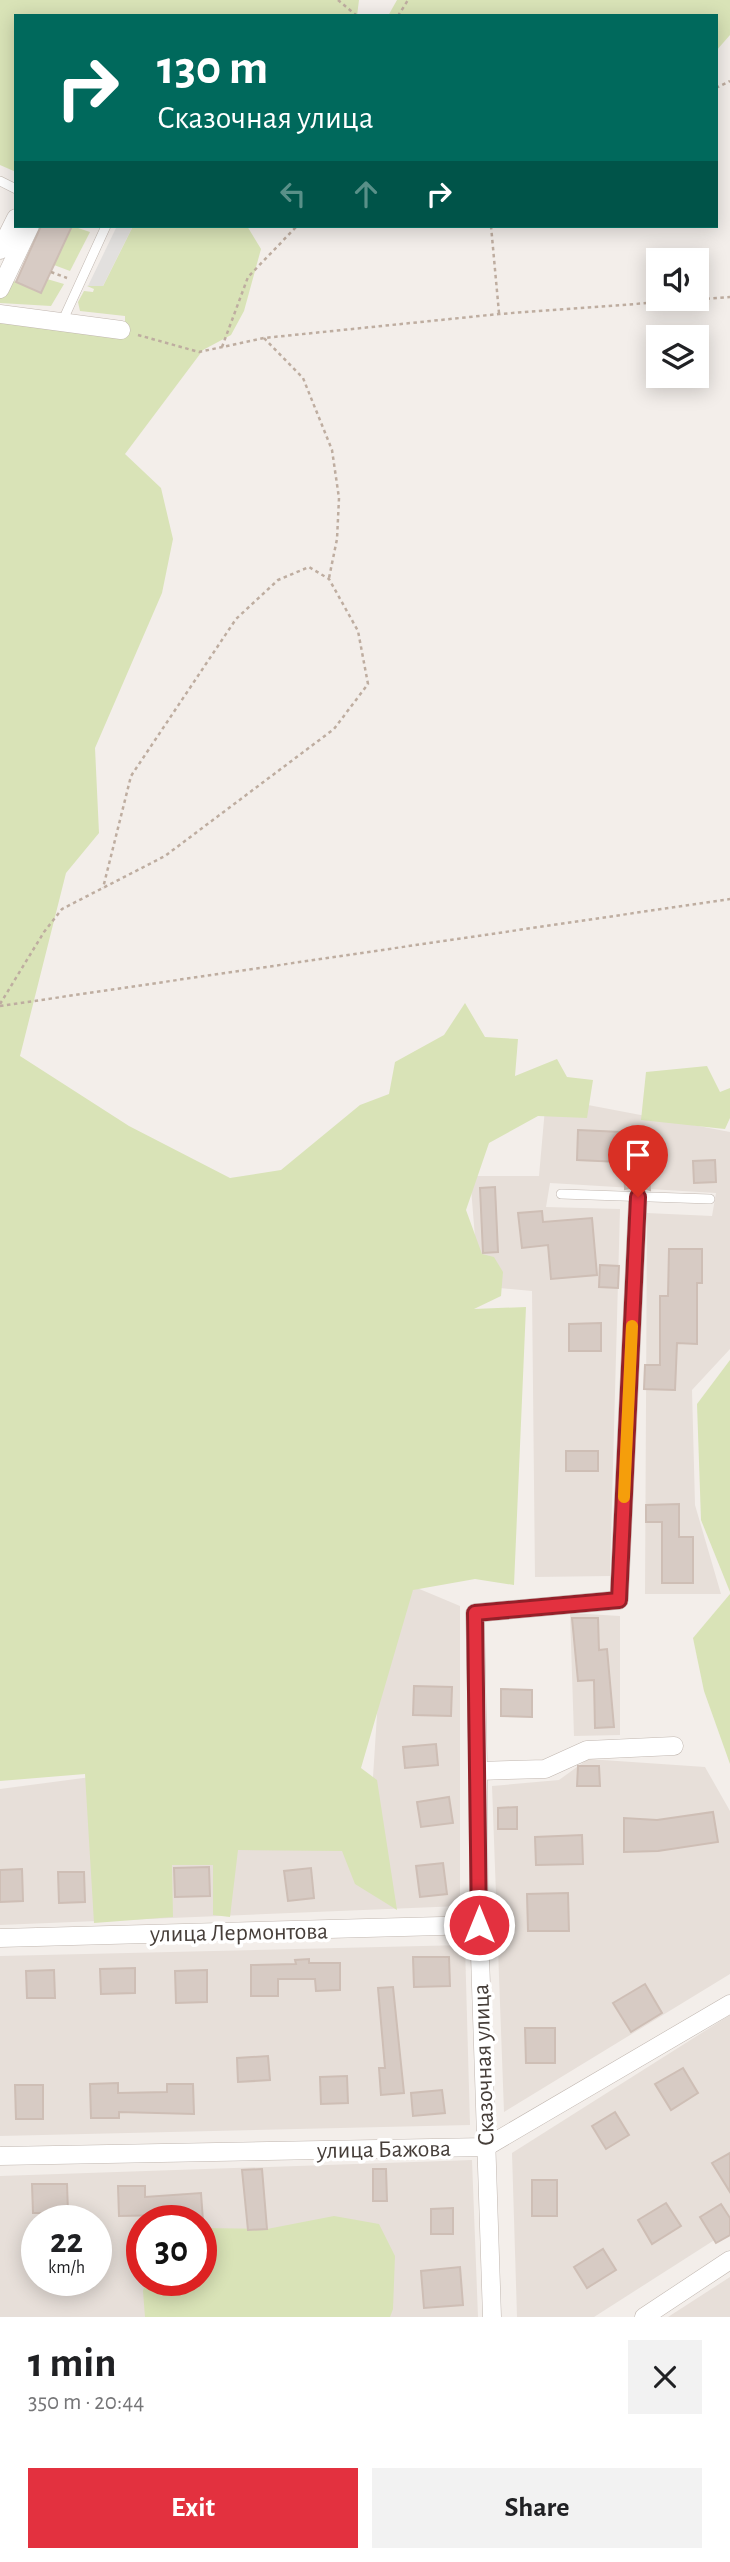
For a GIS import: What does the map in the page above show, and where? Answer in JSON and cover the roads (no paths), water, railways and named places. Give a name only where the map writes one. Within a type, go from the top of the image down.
[{"type":"street","points":[[0,250],[14,222]]},
{"type":"street","points":[[0,289],[29,228]]},
{"type":"street","points":[[0,314],[62,320],[121,330]]},
{"type":"street","name":"Сказочная улица","points":[[492,2317],[479,1925],[475,1613],[619,1600],[638,1197]]},
{"type":"street","points":[[478,1771],[545,1769],[587,1750],[674,1745]]},
{"type":"street","name":"улица Лермонтова","points":[[0,1938],[479,1925]]},
{"type":"street","name":"улица Бажова","points":[[0,2156],[486,2147],[730,2004]]},
{"type":"street","points":[[644,2317],[730,2260]]},
{"type":"lane","points":[[62,320],[105,228]]},
{"type":"lane","points":[[561,1194],[710,1199]]}]
